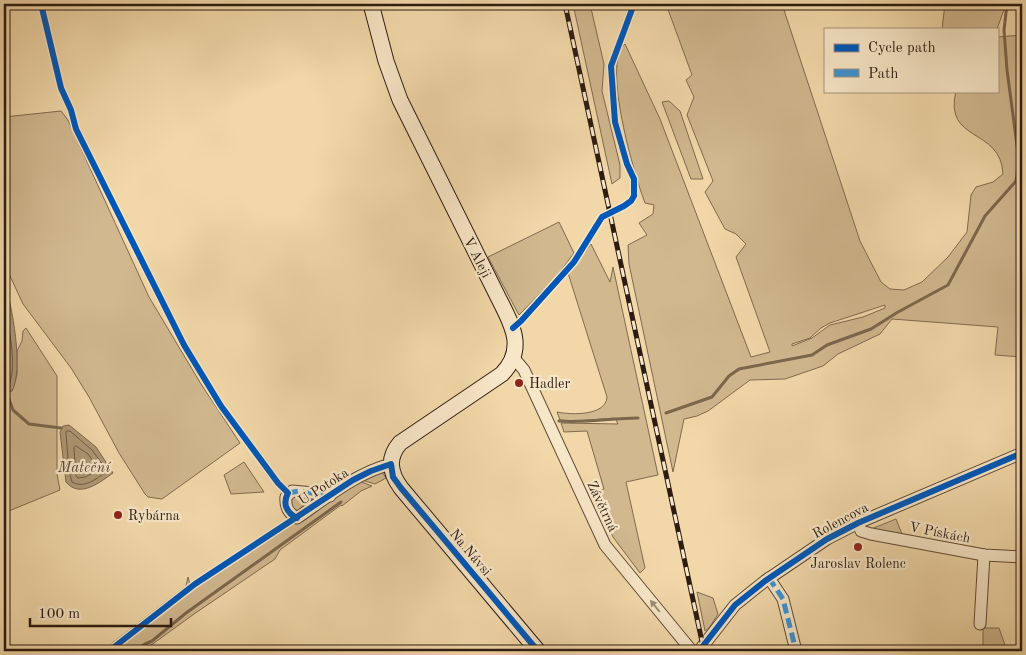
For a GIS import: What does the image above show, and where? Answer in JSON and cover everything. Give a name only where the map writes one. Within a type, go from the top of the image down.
[{"type":"street","name":"V Aleji","points":[[371,4],[386,61],[400,100],[513,328],[515,345],[513,357]]},
{"type":"street","points":[[391,464],[393,453],[400,443],[498,377],[513,357]]},
{"type":"street","name":"Závětrná","points":[[513,357],[524,370],[605,545],[689,647]]},
{"type":"street","name":"Rolencova","points":[[699,651],[734,605],[827,539],[858,523],[1022,453]]},
{"type":"street","name":"U Potoka","points":[[330,496],[371,471],[391,464]]},
{"type":"street","name":"Na Návsi","points":[[391,464],[394,477],[401,488],[538,651]]},
{"type":"street","name":"V Pískách","points":[[858,523],[861,531],[871,534],[984,556],[1022,557]]},
{"type":"street","points":[[980,624],[984,556]]},
{"type":"street","points":[[770,578],[783,599],[796,651]]},
{"type":"shaded area","points":[[573,4],[590,4],[604,64],[602,91],[620,165],[620,178],[612,184]]},
{"type":"shaded area","points":[[666,4],[782,4],[860,241],[881,282],[890,289],[904,290],[922,282],[948,257],[967,232],[971,195],[976,187],[993,182],[1003,174],[1000,159],[993,149],[965,128],[958,119],[954,108],[956,92],[998,92],[998,37],[1022,35],[1022,357],[995,355],[998,327],[892,319],[880,334],[838,354],[823,366],[785,379],[750,380],[708,411],[684,419],[673,472],[629,264],[628,245],[647,235],[639,223],[653,214],[654,205],[645,203],[634,170],[622,121],[617,73],[619,55],[625,44],[660,119],[751,357],[770,352],[736,257],[746,244],[736,234],[725,229],[705,192],[713,181],[687,115],[694,97],[686,80],[692,75]],"holes":[[[885,305],[885,308],[863,317],[830,325],[812,338],[792,346],[792,344],[810,338],[830,323]]]},
{"type":"shaded area","points":[[945,4],[1006,4],[997,28],[942,28]]},
{"type":"shaded area","points":[[669,101],[680,111],[703,179],[691,179],[662,102]]},
{"type":"shaded area","points":[[61,111],[68,120],[149,297],[201,384],[240,443],[162,499],[148,497],[145,494],[119,453],[71,368],[23,304],[4,263],[4,117]]},
{"type":"shaded area","points":[[559,222],[574,253],[556,277],[519,315],[488,257]]},
{"type":"shaded area","points":[[591,244],[610,282],[613,267],[658,475],[626,482],[645,568],[640,573],[613,537],[592,494],[604,489],[587,431],[564,432],[561,423],[618,424],[615,418],[576,421],[560,420],[557,412],[579,414],[594,411],[601,408],[607,397],[568,273]]},
{"type":"shaded area","points":[[26,328],[57,376],[57,474],[60,490],[4,513],[4,392],[12,391],[17,375],[17,351],[22,341],[23,331]]},
{"type":"shaded area","points":[[244,462],[264,492],[231,494],[224,475]]},
{"type":"shaded area","points":[[382,472],[386,478],[375,484],[362,480]]},
{"type":"shaded area","points":[[359,481],[372,486],[341,505],[280,550],[275,559],[143,651],[113,651],[197,586]]},
{"type":"shaded area","points":[[298,495],[318,497],[299,511],[292,509],[291,499]]},
{"type":"shaded area","points":[[896,519],[902,534],[871,529]]},
{"type":"shaded area","points":[[188,577],[190,585],[105,651],[102,651],[186,586]]},
{"type":"shaded area","points":[[697,592],[713,598],[718,614],[705,631]]},
{"type":"shaded area","points":[[983,628],[999,628],[1005,645],[983,650]]},
{"type":"water","points":[[4,281],[13,320],[17,368],[12,391],[4,392]]},
{"type":"water","name":"Mateční","points":[[69,425],[96,447],[113,473],[102,481],[84,489],[77,489],[66,482],[60,432],[63,426]]},
{"type":"waterway","points":[[666,413],[712,397],[729,376],[739,369],[812,355],[827,345],[871,329],[948,285],[985,216],[1016,181],[1019,160],[1007,70],[1004,30],[1007,4]]},
{"type":"waterway","points":[[5,388],[13,410],[29,424],[61,428]]},
{"type":"waterway","points":[[559,421],[638,418]]},
{"type":"waterway","points":[[134,651],[152,641],[186,613],[341,502]]},
{"type":"railway","points":[[565,4],[704,651]]},
{"type":"marked path","points":[[288,493],[299,491],[330,496]]},
{"type":"marked path","points":[[769,578],[783,599],[796,651]]},
{"type":"cycle path","points":[[41,4],[61,88],[71,110],[76,129],[184,345],[221,406],[278,483],[288,493],[285,501],[286,508],[297,518]]},
{"type":"cycle path","points":[[513,328],[574,262],[602,217],[624,206],[634,196],[634,179],[627,164],[615,122],[611,66],[634,4]]},
{"type":"cycle path","points":[[699,651],[735,605],[765,581],[827,539],[858,523],[1022,453]]},
{"type":"cycle path","points":[[109,651],[195,584],[353,480],[391,464],[393,477],[401,488],[538,651]]},
{"type":"place","name":"Hadler","points":[[519,383]]},
{"type":"place","name":"Rybárna","points":[[118,515]]},
{"type":"place","name":"Jaroslav Rolenc","points":[[858,547]]}]
